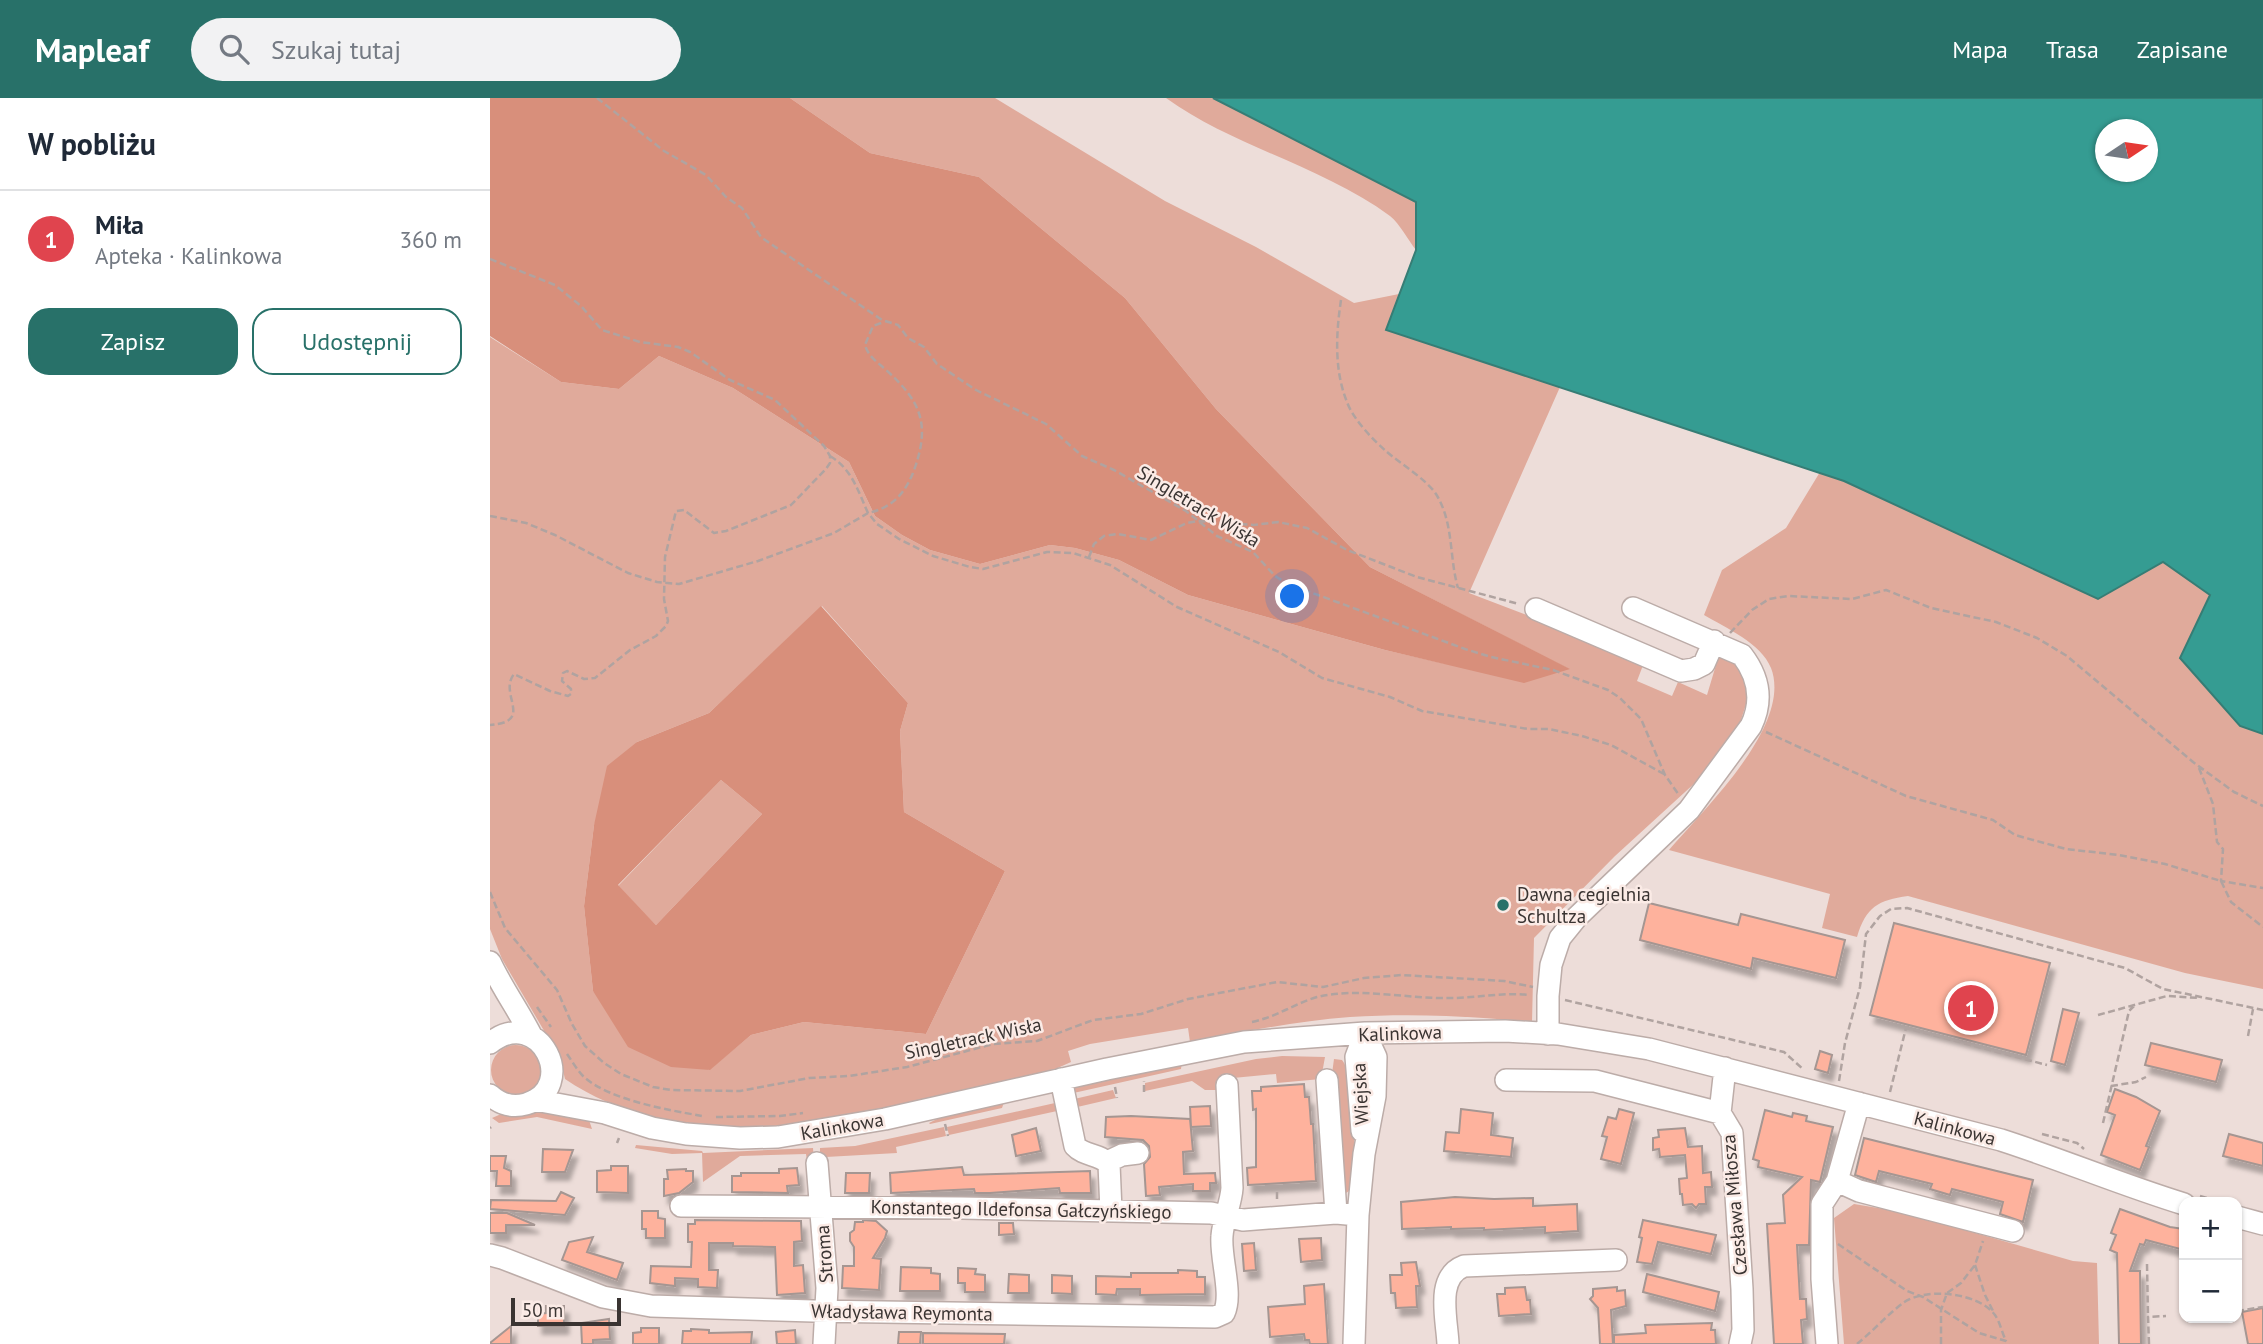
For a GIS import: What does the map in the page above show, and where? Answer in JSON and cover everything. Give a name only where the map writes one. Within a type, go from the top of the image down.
[{"type":"street","points":[[1548,1034],[1548,988],[1551,965],[1560,939],[1577,916],[1689,810],[1751,726],[1757,713],[1756,680],[1742,655],[1633,608]]},
{"type":"street","points":[[1536,609],[1681,671],[1704,664],[1718,643]]},
{"type":"street","points":[[490,962],[503,1015],[492,1039]]},
{"type":"street","points":[[495,990],[542,1033],[542,1044],[549,1054],[552,1066],[551,1078],[542,1094],[535,1100]]},
{"type":"street","name":"Kalinkowa","points":[[493,1113],[535,1100],[605,1113],[685,1135],[778,1137],[885,1119],[1196,1050],[1244,1042],[1435,1031],[1548,1034],[1649,1049],[1725,1068],[2001,1140],[2182,1197]]},
{"type":"street","points":[[492,1039],[515,1033],[542,1033]]},
{"type":"street","name":"Wiejska","points":[[1354,1344],[1364,1154],[1356,1057],[1365,1033]]},
{"type":"street","name":"Czesława Miłosza","points":[[1725,1068],[1720,1113],[1731,1133],[1742,1289],[1743,1331],[1740,1344]]},
{"type":"street","name":"Kalinkowa","points":[[551,1078],[578,1099],[605,1113]]},
{"type":"street","points":[[1061,1079],[1075,1146],[1080,1151],[1107,1162],[1122,1155],[1138,1153]]},
{"type":"street","points":[[1327,1080],[1336,1213]]},
{"type":"street","points":[[1507,1080],[1595,1082],[1720,1113]]},
{"type":"street","points":[[1226,1217],[1232,1188],[1227,1085]]},
{"type":"street","points":[[1827,1344],[1822,1279],[1822,1204],[1837,1181],[1859,1103]]},
{"type":"street","points":[[1107,1162],[1111,1211]]},
{"type":"street","name":"Stroma","points":[[817,1163],[827,1310],[824,1344]]},
{"type":"street","points":[[1837,1181],[1859,1191],[2013,1231]]},
{"type":"street","name":"Konstantego Ildefonsa Gałczyńskiego","points":[[681,1206],[1211,1213],[1242,1220],[1336,1213],[1359,1215]]},
{"type":"street","name":"Władysława Reymonta","points":[[490,1255],[603,1297],[651,1306],[1215,1317],[1224,1312],[1227,1302],[1221,1238],[1226,1217]]},
{"type":"street","points":[[2242,1218],[2263,1224]]},
{"type":"street","points":[[1448,1344],[1446,1288],[1451,1272],[1456,1269],[1464,1266],[1616,1260]]},
{"type":"path","name":"Singletrack Wisła","points":[[597,98],[664,151],[706,175],[726,197],[742,208],[768,242],[886,321],[898,325],[908,338],[924,347],[937,364],[976,390],[1046,424],[1082,456],[1114,470],[1186,511],[1217,536],[1253,552],[1275,576],[1288,584],[1465,649],[1553,670],[1608,690],[1641,719],[1665,775],[1689,810]]},
{"type":"path","points":[[490,259],[555,285],[581,306],[602,330],[640,342],[678,347],[690,352],[730,380],[775,400],[824,446],[830,457],[826,469],[791,505],[726,531],[714,533],[684,510],[676,512],[667,543],[664,583],[668,621],[666,626],[656,636],[630,650],[595,678],[584,679],[567,671],[563,673],[562,681],[571,689],[568,696],[550,691],[514,674],[510,682],[513,715],[503,724],[490,725]]},
{"type":"path","points":[[1341,300],[1336,331],[1340,374],[1347,403],[1384,450],[1435,493],[1446,516],[1453,572],[1458,589]]},
{"type":"path","points":[[490,516],[526,523],[628,573],[664,583],[679,584],[758,561],[834,533],[868,513],[890,506],[905,490],[916,465],[923,440],[923,428],[915,400],[866,349],[866,341],[873,326],[886,321]]},
{"type":"path","points":[[830,457],[842,463],[851,474],[868,513],[877,524],[933,556],[984,569],[1047,552],[1073,553],[1110,565],[1177,607],[1279,652],[1322,678],[1390,697],[1422,711],[1528,729],[1549,729],[1611,745],[1665,775]]},
{"type":"path","points":[[1089,558],[1094,544],[1104,536],[1118,534],[1152,540],[1187,523],[1198,521],[1254,526],[1278,522],[1307,528],[1347,550],[1417,577],[1536,609]]},
{"type":"path","points":[[1718,643],[1735,625],[1769,599],[1788,596],[1852,599],[1886,590],[1931,608],[1997,622],[2037,638],[2067,656],[2198,765],[2234,792],[2263,806]]},
{"type":"path","points":[[1751,726],[1906,796],[1993,820],[2015,835],[2066,849],[2165,864],[2221,881],[2263,888]]},
{"type":"path","points":[[2198,765],[2213,804],[2217,842],[2223,849],[2221,881],[2231,902],[2263,928]]},
{"type":"path","name":"Singletrack Wisła","points":[[490,892],[505,928],[557,990],[585,1046],[621,1074],[653,1087],[671,1090],[740,1091],[810,1078],[849,1076],[907,1067],[993,1044],[1037,1041],[1093,1020],[1142,1014],[1188,999],[1277,982],[1322,987],[1364,978],[1402,975],[1504,981],[1548,988]]},
{"type":"path","points":[[1838,1086],[1860,987],[1866,934],[1880,916],[1892,909],[1907,908],[2125,968],[2163,989],[2263,1010]]},
{"type":"path","points":[[2098,1016],[2167,996],[2196,999],[2203,997]]},
{"type":"path","points":[[533,1006],[540,1010],[542,1033]]},
{"type":"path","points":[[2103,1122],[2129,1012],[2134,1006]]},
{"type":"path","points":[[2248,1036],[2253,1009]]},
{"type":"path","points":[[1889,1099],[1906,1028],[2048,1065]]},
{"type":"path","points":[[565,1051],[583,1076],[599,1087],[645,1105],[708,1117],[804,1113]]},
{"type":"path","points":[[2111,1086],[2136,1082],[2146,1077]]},
{"type":"path","points":[[1144,1081],[1144,1092]]},
{"type":"path","points":[[1115,1087],[1117,1098]]},
{"type":"path","points":[[945,1124],[948,1136]]},
{"type":"path","points":[[2035,1132],[2077,1143],[2091,1154]]},
{"type":"path","points":[[617,1143],[619,1138]]},
{"type":"path","points":[[1941,1344],[1941,1310],[1947,1293],[1961,1283],[1975,1265],[1988,1225]]},
{"type":"path","points":[[1822,1239],[1836,1242],[1916,1296],[1923,1297],[1979,1333],[2006,1340]]},
{"type":"path","points":[[2147,1264],[2149,1344]]},
{"type":"path","points":[[1975,1265],[1985,1295],[2010,1344]]},
{"type":"path","points":[[1857,1344],[1903,1303],[1916,1296],[1947,1293],[1969,1298],[1994,1314]]},
{"type":"path","points":[[2242,1310],[2263,1307]]},
{"type":"path","points":[[2148,1317],[2166,1316]]},
{"type":"shaded area","points":[[490,98],[790,98],[870,153],[979,177],[1125,298],[1216,409],[1370,567],[1570,669],[1524,683],[1385,650],[1188,595],[1119,560],[1075,548],[1050,545],[980,564],[930,550],[875,516],[849,462],[733,388],[659,356],[619,389],[561,382],[490,336]]},
{"type":"shaded area","points":[[790,98],[995,98],[1165,201],[1256,247],[1354,303],[1399,294],[1387,330],[1560,387],[1469,593],[1645,660],[1637,681],[1672,696],[1678,682],[1707,695],[1719,655],[1733,661],[1745,678],[1748,698],[1740,723],[1708,771],[1615,856],[1534,938],[1532,1022],[1441,1016],[1350,1017],[1290,1024],[1190,1042],[1188,1028],[1090,1044],[1068,1051],[1071,1062],[1042,1075],[862,1115],[799,1124],[737,1127],[677,1122],[619,1107],[565,1079],[560,1058],[502,959],[490,929],[490,337],[561,382],[619,389],[659,356],[733,388],[849,462],[875,516],[930,550],[980,564],[1050,545],[1075,548],[1119,560],[1188,595],[1385,650],[1446,664],[1569,669],[1370,567],[1216,409],[1125,298],[979,177],[870,153]],"holes":[[[822,606],[908,703],[900,731],[904,812],[1005,871],[926,1034],[804,1022],[751,1035],[709,1070],[593,991],[584,906],[594,825],[637,742],[709,713]]]},
{"type":"shaded area","points":[[1166,98],[1213,98],[1417,202],[1416,250],[1394,219],[1364,199],[1307,169],[1219,130]]},
{"type":"shaded area","points":[[1820,472],[1844,481],[2163,562],[2210,595],[2180,658],[2240,726],[2263,734],[2263,989],[2185,973],[1908,896],[1889,900],[1875,907],[1865,918],[1857,937],[1822,928],[1830,894],[1669,850],[1741,765],[1769,715],[1774,691],[1771,668],[1759,651],[1742,637],[1704,615],[1722,570],[1786,528]]},
{"type":"shaded area","points":[[821,606],[908,703],[900,731],[904,812],[1005,871],[926,1034],[804,1022],[751,1035],[710,1070],[671,1067],[628,1047],[593,991],[584,906],[594,825],[607,766],[637,742],[709,713]],"holes":[[[721,780],[762,814],[656,925],[618,885]]]},
{"type":"shaded area","points":[[721,780],[762,814],[656,925],[618,886]]},
{"type":"shaded area","points":[[516,1045],[534,1052],[541,1070],[534,1088],[516,1095],[498,1088],[491,1070],[498,1052]]},
{"type":"shaded area","points":[[1282,1056],[1325,1057],[1321,1079],[1277,1083],[1276,1074],[1233,1078],[1219,1090],[1205,1090],[1192,1081],[1145,1091],[1145,1083]]},
{"type":"shaded area","points":[[1334,1059],[1342,1060],[1347,1070],[1353,1103],[1352,1189],[1346,1193],[1343,1192],[1331,1081]]},
{"type":"shaded area","points":[[1182,1061],[1181,1069],[1069,1094],[1069,1087]]},
{"type":"shaded area","points":[[1113,1090],[1116,1098],[1073,1108],[1070,1100]]},
{"type":"shaded area","points":[[1004,1102],[1002,1108],[929,1123],[947,1114]]},
{"type":"shaded area","points":[[1055,1103],[1057,1111],[949,1135],[947,1127]]},
{"type":"shaded area","points":[[537,1110],[589,1120],[592,1129],[537,1117],[499,1123],[492,1118],[508,1111]]},
{"type":"shaded area","points":[[944,1127],[946,1136],[896,1147],[897,1153],[826,1157],[826,1162],[820,1162],[820,1148],[855,1146]]},
{"type":"shaded area","points":[[636,1145],[703,1153],[813,1148],[814,1161],[807,1161],[806,1154],[740,1156],[703,1182],[702,1153],[672,1154],[635,1148]]},
{"type":"shaded area","points":[[1854,1204],[1902,1212],[2073,1261],[2097,1263],[2099,1344],[1844,1344],[1834,1218]]},
{"type":"water","points":[[1213,98],[2263,98],[2263,734],[2240,726],[2180,658],[2210,595],[2163,562],[2098,599],[1844,481],[1386,330],[1416,250],[1416,202]]},
{"type":"building","points":[[1649,903],[1738,925],[1741,914],[1845,940],[1836,978],[1753,958],[1751,969],[1640,940]]},
{"type":"building","points":[[1894,923],[2050,963],[2026,1055],[1870,1015]]},
{"type":"building","points":[[2063,1009],[2079,1013],[2065,1065],[2051,1061]]},
{"type":"building","points":[[2151,1043],[2222,1060],[2216,1082],[2145,1065]]},
{"type":"building","points":[[1820,1051],[1832,1055],[1828,1073],[1815,1069]]},
{"type":"building","points":[[1304,1084],[1313,1124],[1316,1181],[1248,1185],[1247,1168],[1256,1167],[1256,1109],[1253,1110],[1252,1091],[1261,1091],[1261,1087]]},
{"type":"building","points":[[2115,1089],[2160,1111],[2140,1170],[2101,1155],[2115,1115],[2107,1112]]},
{"type":"building","points":[[1210,1106],[1211,1126],[1191,1127],[1190,1107]]},
{"type":"building","points":[[1461,1109],[1493,1113],[1491,1135],[1513,1138],[1511,1157],[1444,1151],[1446,1132],[1459,1133]]},
{"type":"building","points":[[1619,1109],[1634,1113],[1621,1164],[1601,1159],[1607,1137],[1602,1136],[1608,1117],[1616,1119]]},
{"type":"building","points":[[1765,1110],[1792,1117],[1793,1113],[1807,1116],[1806,1121],[1833,1127],[1820,1182],[1811,1180],[1809,1245],[1797,1245],[1800,1299],[1806,1299],[1807,1319],[1801,1320],[1803,1344],[1774,1344],[1767,1224],[1785,1223],[1783,1195],[1802,1177],[1758,1167],[1759,1161],[1753,1159]]},
{"type":"building","points":[[1106,1117],[1190,1119],[1193,1151],[1183,1152],[1184,1174],[1215,1173],[1216,1183],[1210,1183],[1210,1191],[1193,1191],[1193,1184],[1159,1187],[1160,1195],[1146,1196],[1144,1164],[1150,1157],[1149,1146],[1143,1140],[1105,1137]]},
{"type":"building","points":[[1036,1128],[1041,1151],[1016,1156],[1012,1135]]},
{"type":"building","points":[[1685,1128],[1688,1147],[1702,1146],[1703,1173],[1711,1172],[1712,1187],[1705,1187],[1706,1204],[1699,1204],[1696,1208],[1692,1204],[1683,1205],[1680,1194],[1679,1179],[1687,1178],[1685,1155],[1660,1157],[1659,1149],[1653,1150],[1653,1138],[1659,1137],[1658,1130]]},
{"type":"building","points":[[2229,1134],[2263,1143],[2263,1166],[2223,1156]]},
{"type":"building","points":[[1864,1138],[2033,1180],[2023,1222],[2000,1214],[2003,1202],[1952,1189],[1950,1195],[1930,1189],[1932,1184],[1879,1171],[1876,1182],[1855,1175]]},
{"type":"building","points":[[543,1149],[573,1150],[565,1172],[542,1172]]},
{"type":"building","points":[[490,1156],[506,1156],[504,1168],[511,1171],[511,1186],[496,1186],[497,1171],[490,1171]]},
{"type":"building","points":[[611,1166],[628,1166],[628,1193],[597,1192],[597,1171],[611,1170]]},
{"type":"building","points":[[962,1167],[964,1175],[1090,1171],[1091,1193],[1060,1193],[1059,1188],[990,1193],[975,1193],[974,1189],[891,1193],[890,1173]]},
{"type":"building","points":[[797,1168],[799,1185],[787,1186],[788,1193],[732,1192],[732,1176],[741,1176],[741,1173],[779,1173],[779,1169]]},
{"type":"building","points":[[667,1170],[693,1171],[693,1182],[679,1193],[664,1196]]},
{"type":"building","points":[[846,1173],[870,1173],[869,1193],[845,1193]]},
{"type":"building","points":[[561,1192],[574,1198],[565,1215],[490,1209],[491,1200],[556,1201]]},
{"type":"building","points":[[1455,1197],[1533,1198],[1533,1206],[1577,1204],[1578,1231],[1545,1233],[1545,1227],[1484,1230],[1451,1227],[1402,1229],[1401,1202]]},
{"type":"building","points":[[2120,1209],[2179,1228],[2179,1249],[2146,1240],[2144,1245],[2140,1244],[2130,1271],[2140,1271],[2141,1344],[2119,1344],[2117,1253],[2110,1250],[2116,1235],[2111,1233]]},
{"type":"building","points":[[642,1211],[658,1211],[658,1218],[665,1219],[665,1238],[646,1238],[646,1229],[642,1229]]},
{"type":"building","points":[[490,1213],[507,1213],[535,1225],[506,1225],[506,1233],[490,1233]]},
{"type":"building","points":[[695,1220],[801,1221],[802,1241],[794,1242],[794,1266],[803,1265],[805,1293],[777,1295],[775,1247],[733,1246],[733,1243],[709,1243],[709,1270],[718,1270],[717,1288],[698,1287],[698,1279],[675,1278],[675,1286],[650,1283],[651,1266],[691,1267],[692,1242],[688,1242],[688,1224],[695,1224]]},
{"type":"building","points":[[1643,1220],[1716,1235],[1711,1254],[1658,1242],[1652,1264],[1637,1262]]},
{"type":"building","points":[[876,1221],[887,1231],[873,1258],[881,1259],[879,1290],[842,1288],[843,1266],[854,1266],[854,1247],[850,1241],[850,1233],[854,1230],[855,1222]]},
{"type":"building","points":[[999,1223],[1013,1223],[1014,1234],[999,1235]]},
{"type":"building","points":[[593,1237],[587,1252],[623,1263],[617,1280],[562,1260],[569,1242]]},
{"type":"building","points":[[1321,1238],[1322,1260],[1301,1262],[1299,1239]]},
{"type":"building","points":[[1254,1243],[1256,1270],[1244,1271],[1242,1244]]},
{"type":"building","points":[[1416,1262],[1420,1286],[1416,1286],[1417,1307],[1396,1308],[1395,1293],[1391,1293],[1390,1275],[1402,1275],[1401,1263]]},
{"type":"building","points":[[901,1267],[931,1268],[931,1273],[940,1274],[940,1291],[900,1291]]},
{"type":"building","points":[[958,1268],[976,1269],[975,1274],[985,1275],[985,1292],[965,1292],[965,1283],[958,1283]]},
{"type":"building","points":[[1178,1270],[1197,1271],[1197,1277],[1205,1277],[1205,1294],[1140,1295],[1140,1289],[1117,1289],[1116,1295],[1096,1294],[1096,1276],[1131,1277],[1131,1273],[1178,1273]]},
{"type":"building","points":[[1009,1274],[1029,1275],[1029,1293],[1008,1293]]},
{"type":"building","points":[[1647,1274],[1719,1292],[1715,1311],[1643,1292]]},
{"type":"building","points":[[1052,1275],[1072,1276],[1072,1294],[1052,1293]]},
{"type":"building","points":[[1324,1284],[1328,1344],[1310,1344],[1309,1340],[1305,1340],[1304,1334],[1270,1337],[1268,1307],[1305,1304],[1304,1286]]},
{"type":"building","points":[[1525,1287],[1531,1314],[1499,1316],[1497,1294],[1505,1294],[1505,1288]]},
{"type":"building","points":[[1617,1287],[1617,1291],[1625,1290],[1626,1306],[1611,1310],[1613,1344],[1600,1344],[1598,1308],[1590,1299],[1593,1289]]},
{"type":"building","points":[[546,1306],[564,1306],[564,1326],[538,1326],[538,1314],[546,1313]]},
{"type":"building","points":[[2263,1308],[2263,1344],[2248,1344],[2242,1312]]},
{"type":"building","points":[[609,1319],[610,1339],[582,1344],[581,1323]]},
{"type":"building","points":[[1712,1323],[1711,1330],[1715,1330],[1716,1344],[1614,1344],[1614,1335],[1646,1333],[1645,1325]]},
{"type":"building","points":[[511,1326],[511,1344],[490,1344],[490,1343]]},
{"type":"building","points":[[641,1328],[659,1328],[659,1344],[633,1344],[633,1333],[641,1332]]},
{"type":"building","points":[[709,1330],[709,1333],[752,1332],[751,1344],[682,1344],[683,1331]]},
{"type":"building","points":[[795,1330],[796,1344],[777,1344],[776,1332]]},
{"type":"building","points":[[899,1332],[921,1332],[920,1344],[898,1344]]},
{"type":"building","points":[[923,1333],[1005,1334],[1004,1344],[923,1344]]},
{"type":"place","name":"Dawna cegielnia Schultza","points":[[1503,905]]},
{"type":"place","name":"Miła","points":[[1971,1008]]}]
